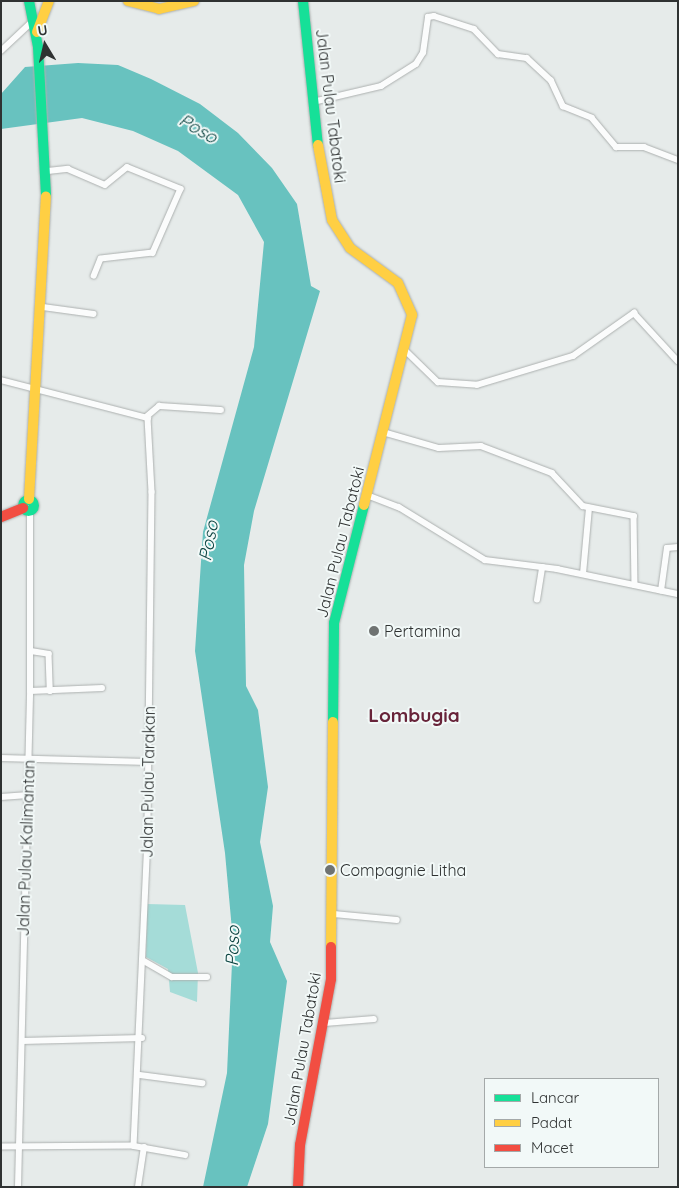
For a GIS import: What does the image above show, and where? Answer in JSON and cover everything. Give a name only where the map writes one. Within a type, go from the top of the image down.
[{"type":"highway","points":[[1,517],[27,506],[43,307],[48,168],[37,32],[31,10],[48,1]]},
{"type":"highway","points":[[37,32],[48,1]]},
{"type":"highway","points":[[128,1],[166,9],[194,1]]},
{"type":"highway","name":"Jalan Pulau Tabatoki","points":[[298,1187],[300,1145],[325,1022],[334,914],[334,623],[405,350],[412,315],[401,287],[350,248],[332,220],[313,102],[303,1]]},
{"type":"street","points":[[1,51],[31,10]]},
{"type":"street","points":[[313,102],[381,86],[416,64],[423,54],[428,17],[434,16],[474,29],[498,54],[527,58],[552,80],[563,106],[592,118],[616,147],[644,147],[678,160]]},
{"type":"street","points":[[48,168],[68,169],[105,186],[128,167],[181,190],[152,253],[101,259],[94,276]]},
{"type":"street","points":[[43,307],[94,314]]},
{"type":"street","points":[[405,350],[438,382],[477,384],[574,356],[634,314],[678,361]]},
{"type":"street","points":[[1,380],[146,417],[159,406],[221,410]]},
{"type":"street","name":"Jalan Pulau Tarakan","points":[[134,1146],[142,1038],[148,762],[152,492],[151,428],[146,417]]},
{"type":"street","points":[[383,432],[440,448],[481,446],[554,474],[589,508],[635,516],[635,585]]},
{"type":"street","points":[[367,495],[399,507],[480,558],[582,574],[678,594]]},
{"type":"street","name":"Jalan Pulau Kalimantan","points":[[18,1187],[31,651],[27,506]]},
{"type":"street","points":[[582,574],[589,508]]},
{"type":"street","points":[[661,591],[667,548],[678,547]]},
{"type":"street","points":[[537,600],[542,567]]},
{"type":"street","points":[[31,651],[50,654],[50,691]]},
{"type":"street","points":[[30,691],[102,688]]},
{"type":"street","points":[[1,758],[148,762]]},
{"type":"street","points":[[1,797],[28,795]]},
{"type":"street","points":[[334,914],[398,920]]},
{"type":"street","points":[[144,962],[172,977],[208,977]]},
{"type":"street","points":[[325,1022],[374,1019]]},
{"type":"street","points":[[22,1041],[142,1038]]},
{"type":"street","points":[[140,1075],[202,1083]]},
{"type":"street","points":[[1,1147],[134,1146],[186,1155]]},
{"type":"street","points":[[138,1187],[144,1147]]},
{"type":"shaded area","points":[[147,904],[185,905],[198,973],[197,1002],[170,992],[168,969],[146,957]]},
{"type":"water","name":"Poso","points":[[78,63],[118,65],[151,79],[200,104],[238,133],[272,168],[297,204],[311,286],[320,291],[254,511],[244,565],[246,686],[258,710],[268,787],[260,842],[273,906],[270,942],[287,981],[268,1124],[247,1187],[203,1187],[227,1073],[233,941],[225,853],[195,651],[203,532],[254,347],[264,242],[238,195],[178,151],[133,131],[82,118],[1,129],[1,94],[25,67]]},
{"type":"traffic: fast","points":[[29,1],[38,47],[46,196]]},
{"type":"traffic: fast","points":[[303,1],[318,145]]},
{"type":"traffic: fast","points":[[28,499],[34,505],[28,511],[22,505],[28,499]]},
{"type":"traffic: fast","points":[[333,722],[334,623],[364,505]]},
{"type":"traffic: slow","points":[[37,32],[49,1]]},
{"type":"traffic: slow","points":[[128,1],[159,9],[194,1]]},
{"type":"traffic: slow","points":[[318,145],[332,220],[350,248],[398,283],[412,315],[364,505]]},
{"type":"traffic: slow","points":[[29,499],[46,196]]},
{"type":"traffic: slow","points":[[331,947],[333,722]]},
{"type":"traffic: jam","points":[[1,517],[23,508]]},
{"type":"traffic: jam","points":[[298,1187],[300,1145],[331,979],[331,947]]},
{"type":"place","name":"Pertamina","points":[[374,631]]},
{"type":"place","name":"Compagnie Litha","points":[[330,870]]},
{"type":"district","name":"Lombugia","points":[[414,716]]}]
